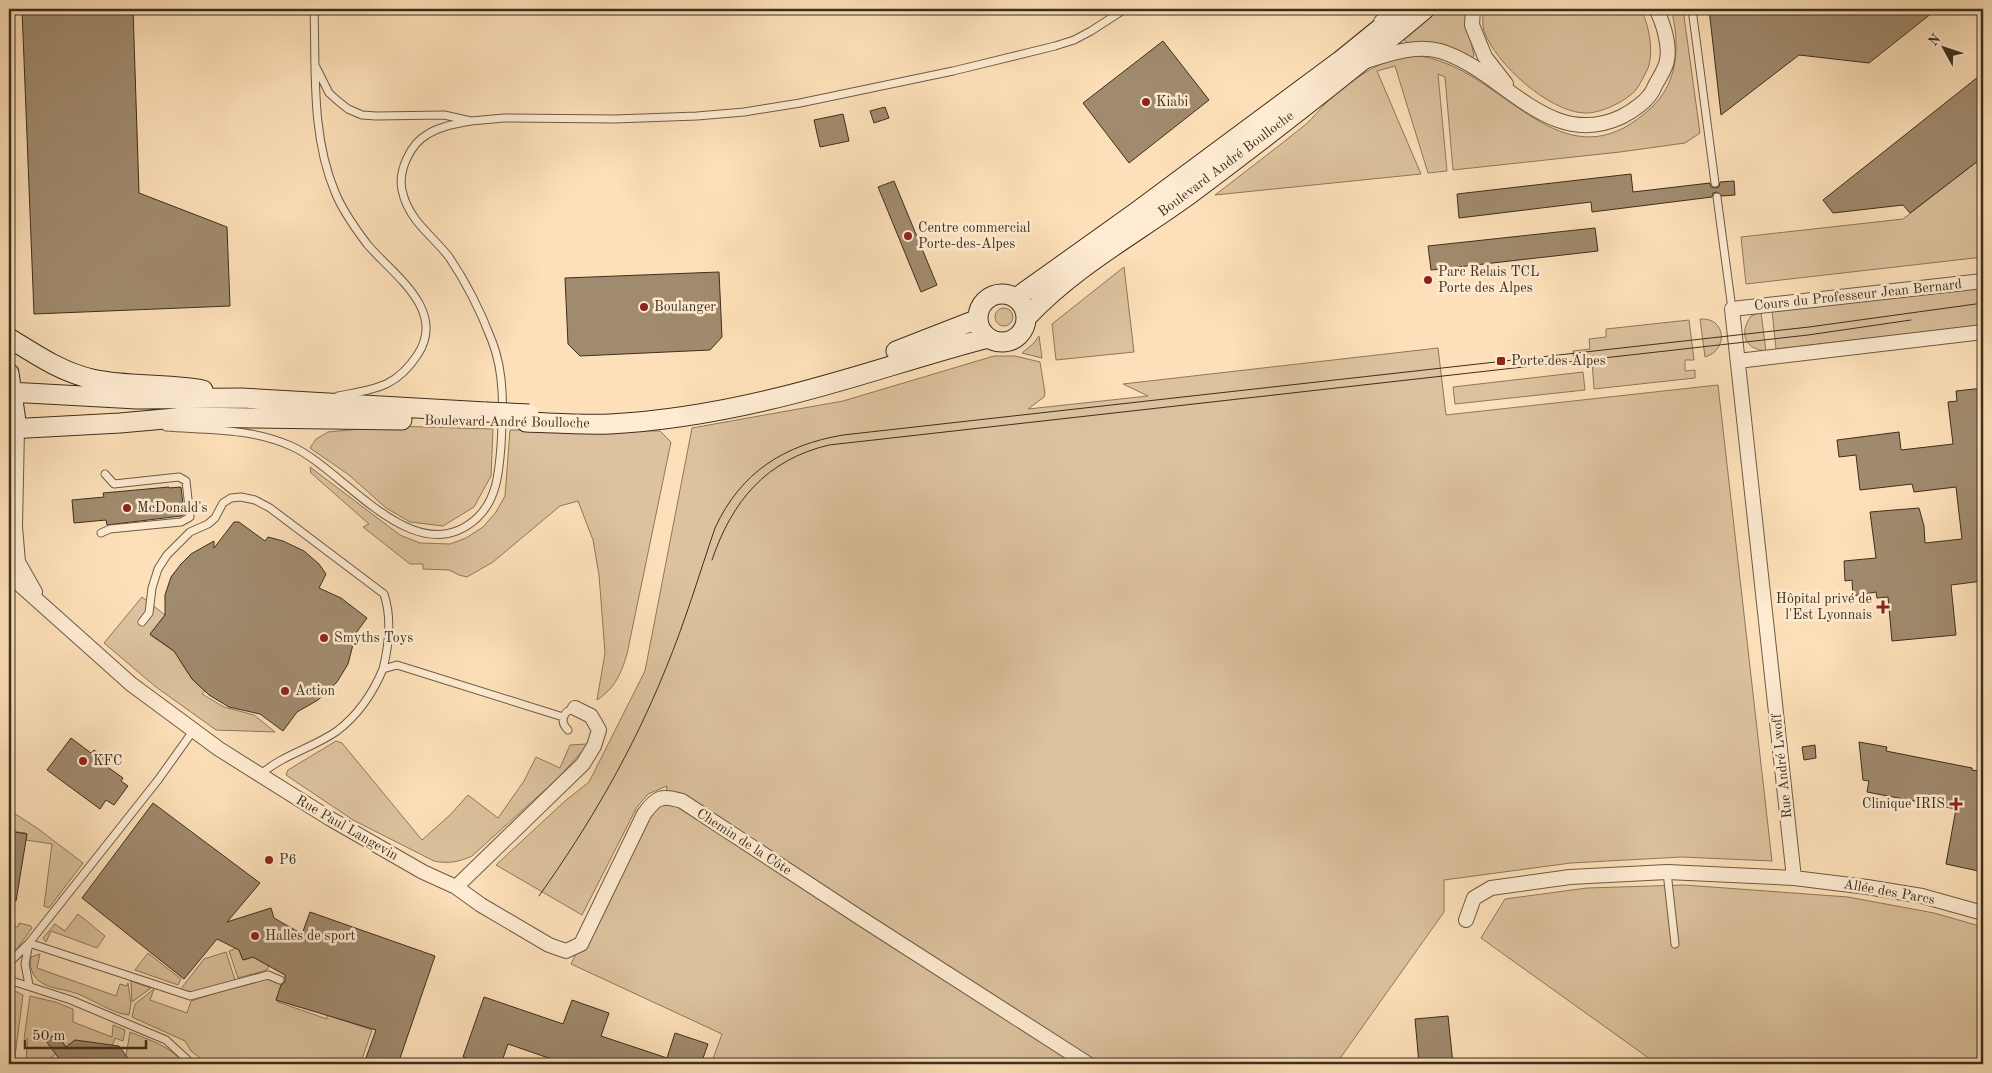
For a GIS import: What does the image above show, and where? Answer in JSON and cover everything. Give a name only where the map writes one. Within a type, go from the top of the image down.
[{"type":"main road","name":"Boulevard André Boulloche","points":[[1016,298],[1136,213],[1340,62],[1404,9]]},
{"type":"main road","name":"Boulevard André Boulloche","points":[[13,428],[120,423],[186,416],[485,417],[610,424],[684,416],[748,404],[844,380],[909,359],[988,338],[1004,343],[1014,340],[1025,328],[1027,317],[1057,288],[1113,246],[1189,194],[1360,63],[1425,9]]},
{"type":"main road","points":[[988,338],[981,330],[978,319],[983,304],[991,297],[1006,294],[1016,298],[1023,304],[1027,317]]},
{"type":"main road","name":"Boulevard André Boulloche","points":[[528,418],[664,409],[714,397],[771,387],[870,361],[978,319]]},
{"type":"main road","points":[[9,338],[45,360],[91,379],[128,384],[178,385],[241,398]]},
{"type":"main road","points":[[9,373],[13,428]]},
{"type":"main road","name":"Boulevard André Boulloche","points":[[10,393],[137,399],[241,398],[485,417]]},
{"type":"street","points":[[1474,9],[1472,25],[1484,57],[1519,97]]},
{"type":"street","points":[[1360,63],[1408,49],[1439,50],[1461,60],[1544,115],[1565,123],[1606,124],[1631,112],[1653,91],[1668,60],[1664,25],[1656,9]]},
{"type":"street","name":"Cours du Professeur Jean Bernard","points":[[1732,309],[1983,281]]},
{"type":"street","name":"Rue André Lwoff","points":[[1732,309],[1794,878]]},
{"type":"street","points":[[1738,361],[1983,332]]},
{"type":"street","name":"Rue Paul Langevin","points":[[13,428],[15,527],[18,562],[47,609]]},
{"type":"street","name":"Rue Paul Langevin","points":[[9,575],[131,684],[193,731],[329,818],[423,872],[456,887]]},
{"type":"street","points":[[456,887],[583,764],[594,746],[599,730],[591,716],[575,708]]},
{"type":"street","name":"Chemin de la Côte","points":[[456,887],[489,910],[549,945],[566,951],[581,944],[644,814],[653,801],[666,796],[682,801],[1088,1064]]},
{"type":"street","points":[[1466,920],[1474,898],[1491,888],[1570,877],[1667,872],[1794,878]]},
{"type":"street","name":"Allée des Parcs","points":[[1794,878],[1922,896],[1983,912]]},
{"type":"lane","points":[[305,402],[382,387],[399,376],[413,362],[423,347],[426,334],[425,317],[418,300],[404,281],[368,244],[345,211],[336,194],[323,156],[318,122],[314,9]]},
{"type":"lane","points":[[120,423],[243,432],[272,439],[302,452],[395,523],[415,532],[448,533],[478,517],[492,499],[499,473],[502,402],[499,368],[492,342],[457,270],[448,255],[415,219],[402,190],[402,177],[407,158],[414,146],[426,134],[471,121],[504,118],[578,117],[615,119],[689,117],[744,112],[800,103],[953,71],[1055,46],[1074,40],[1125,9]]},
{"type":"lane","points":[[1340,62],[1388,9]]},
{"type":"lane","points":[[1692,9],[1715,183]]},
{"type":"lane","points":[[316,67],[329,93],[348,109],[362,115],[444,115],[471,121]]},
{"type":"lane","points":[[1717,197],[1732,309]]},
{"type":"lane","points":[[101,533],[110,529],[181,522],[190,517],[186,482],[179,477],[114,484],[105,474]]},
{"type":"lane","points":[[142,622],[149,613],[152,588],[158,569],[166,555],[190,532],[208,524],[215,518],[223,503],[231,498],[255,500],[270,508],[384,594],[388,605],[388,652],[383,669],[365,702],[352,718],[336,732],[270,766],[260,775]]},
{"type":"lane","points":[[383,669],[397,665],[563,717]]},
{"type":"lane","points":[[568,730],[564,725],[563,717],[568,710],[575,708]]},
{"type":"lane","points":[[9,963],[29,943],[158,780],[193,731]]},
{"type":"lane","points":[[1667,872],[1674,944]]},
{"type":"lane","points":[[29,943],[190,996],[268,974],[280,980]]},
{"type":"lane","points":[[28,985],[25,964],[29,943]]},
{"type":"lane","points":[[9,980],[71,1000],[166,1040],[192,1064]]},
{"type":"shaded area","points":[[1437,9],[1468,9],[1469,35],[1474,55],[1472,59],[1442,45],[1408,43],[1402,38]]},
{"type":"shaded area","points":[[1483,9],[1640,9],[1650,38],[1651,54],[1648,68],[1635,91],[1618,103],[1597,112],[1584,113],[1570,110],[1540,95],[1511,71],[1490,44],[1484,31]]},
{"type":"shaded area","points":[[1671,9],[1683,9],[1700,133],[1685,143],[1453,170],[1445,77],[1438,74],[1447,171],[1428,173],[1395,66],[1377,71],[1421,174],[1215,195],[1305,125],[1328,101],[1353,80],[1383,63],[1408,56],[1426,57],[1450,65],[1476,79],[1548,126],[1572,135],[1597,136],[1624,128],[1652,107],[1668,86],[1675,61],[1676,48],[1676,35]]},
{"type":"shaded area","points":[[1983,157],[1983,257],[1746,284],[1741,237],[1903,219]]},
{"type":"shaded area","points":[[1124,267],[1134,352],[1056,360],[1052,324]]},
{"type":"shaded area","points":[[1983,287],[1983,325],[1776,349],[1772,311]]},
{"type":"shaded area","points":[[1000,308],[1008,308],[1013,313],[1011,324],[1000,326],[995,321],[995,313]]},
{"type":"shaded area","points":[[1761,312],[1766,351],[1759,350],[1748,344],[1745,334],[1747,322],[1751,316]]},
{"type":"shaded area","points":[[1700,319],[1715,323],[1721,335],[1718,348],[1705,357]]},
{"type":"shaded area","points":[[1689,320],[1694,360],[1685,360],[1685,371],[1695,370],[1695,378],[1594,389],[1592,362],[1574,363],[1573,351],[1590,349],[1589,339],[1606,337],[1606,329]]},
{"type":"shaded area","points":[[1039,336],[1042,358],[1022,353],[1034,343]]},
{"type":"shaded area","points":[[1438,348],[1446,415],[1718,385],[1772,861],[1682,857],[1571,863],[1444,880],[1444,912],[1336,1064],[711,1064],[722,1034],[571,964],[644,814],[666,796],[667,786],[648,794],[637,807],[582,915],[496,865],[565,801],[589,782],[645,671],[692,428],[843,401],[994,356],[1015,356],[1040,362],[1044,397],[1028,409],[1148,396],[1123,384]]},
{"type":"shaded area","points":[[1583,372],[1585,390],[1455,404],[1453,387]]},
{"type":"shaded area","points":[[392,426],[493,429],[491,476],[474,507],[443,526],[410,522],[386,508],[349,475],[310,448],[316,439],[328,432]]},
{"type":"shaded area","points":[[510,430],[660,431],[671,442],[627,654],[613,685],[597,700],[605,653],[599,575],[593,540],[578,501],[560,506],[493,562],[467,577],[449,570],[423,569],[423,564],[410,564],[363,527],[369,524],[311,473],[310,467],[400,535],[420,543],[450,544],[466,538],[483,527],[496,512],[505,496]]},
{"type":"shaded area","points":[[142,597],[165,615],[150,635],[181,656],[179,659],[192,679],[205,691],[202,694],[224,707],[254,715],[275,732],[216,730],[156,687],[104,643]]},
{"type":"shaded area","points":[[336,741],[342,743],[422,840],[451,814],[468,795],[498,818],[524,781],[536,757],[560,768],[570,745],[586,744],[587,746],[558,778],[472,856],[458,861],[444,862],[434,861],[353,820],[286,775],[288,770]]},
{"type":"shaded area","points":[[9,810],[37,828],[83,863],[49,908],[44,906],[52,844],[26,840],[26,833],[9,831]]},
{"type":"shaded area","points":[[1684,885],[1848,897],[1934,913],[1983,927],[1983,1064],[1657,1064],[1481,938],[1505,899],[1587,888]]},
{"type":"shaded area","points":[[78,914],[105,936],[97,948],[51,931],[46,942],[43,938],[55,924],[65,931]]},
{"type":"shaded area","points":[[19,923],[31,926],[32,928],[14,953],[9,956],[9,925],[18,927]]},
{"type":"shaded area","points":[[237,948],[243,960],[253,957],[269,966],[267,970],[238,978],[229,951]]},
{"type":"shaded area","points":[[226,952],[235,980],[190,993],[180,990],[204,959]]},
{"type":"shaded area","points":[[148,953],[181,979],[178,985],[135,970]]},
{"type":"shaded area","points":[[40,954],[37,968],[116,996],[120,984],[127,986],[128,983],[131,1004],[129,1015],[115,1012],[79,994],[50,987],[39,981],[33,973],[30,960],[31,957]]},
{"type":"shaded area","points":[[266,977],[282,985],[276,1000],[278,1002],[327,1019],[327,1015],[372,1030],[361,1062],[365,1064],[208,1064],[191,1051],[185,1041],[132,1017],[135,1004],[154,989],[150,1000],[187,1013],[191,1001]]},
{"type":"shaded area","points":[[131,981],[151,988],[132,1002]]},
{"type":"shaded area","points":[[9,988],[23,995],[14,1064],[9,1064],[15,1018],[9,1015]]},
{"type":"shaded area","points":[[30,996],[73,1009],[73,1022],[112,1037],[113,1025],[125,1030],[123,1041],[115,1038],[112,1046],[75,1040],[66,1047],[56,1034],[56,1054],[46,1061],[26,1059],[28,1039],[24,1039]]},
{"type":"shaded area","points":[[130,1032],[166,1048],[184,1064],[132,1064],[126,1056]]},
{"type":"building","points":[[22,9],[133,9],[139,193],[227,227],[230,306],[34,314]]},
{"type":"building","points":[[1709,9],[1937,9],[1869,63],[1799,55],[1721,115]]},
{"type":"building","name":"Kiabi","points":[[1163,41],[1209,100],[1129,163],[1083,103]]},
{"type":"building","points":[[1983,73],[1983,157],[1910,213],[1903,205],[1833,213],[1823,200]]},
{"type":"building","points":[[885,107],[889,118],[874,123],[870,111]]},
{"type":"building","points":[[843,114],[849,141],[820,147],[814,120]]},
{"type":"building","points":[[1631,174],[1633,192],[1710,183],[1711,187],[1715,188],[1719,187],[1720,182],[1734,181],[1735,195],[1722,196],[1717,192],[1713,193],[1712,197],[1592,212],[1591,202],[1459,218],[1457,194]]},
{"type":"building","name":"Centre commercial Porte-des-Alpes","points":[[894,181],[937,285],[921,292],[878,187]]},
{"type":"building","points":[[1595,228],[1598,251],[1431,270],[1428,246]]},
{"type":"building","name":"Boulanger","points":[[719,272],[722,337],[710,350],[580,356],[568,344],[565,278]]},
{"type":"building","points":[[1983,388],[1983,581],[1951,585],[1956,635],[1892,641],[1888,597],[1877,598],[1876,592],[1853,596],[1852,580],[1845,581],[1844,561],[1876,558],[1870,512],[1919,508],[1924,526],[1925,543],[1962,539],[1956,487],[1914,492],[1912,484],[1860,490],[1856,455],[1839,457],[1837,440],[1899,432],[1901,450],[1953,444],[1948,402],[1957,401],[1956,391]]},
{"type":"building","name":"McDonald's","points":[[181,487],[184,514],[181,516],[107,525],[106,520],[74,523],[72,500],[104,497],[103,493]]},
{"type":"building","points":[[234,522],[239,522],[265,541],[268,537],[283,541],[304,551],[319,564],[326,574],[319,588],[341,598],[367,618],[356,633],[348,664],[337,682],[318,700],[297,712],[283,731],[260,714],[229,707],[209,695],[192,679],[174,651],[150,634],[165,615],[165,595],[171,577],[191,554],[214,541],[214,548]]},
{"type":"building","points":[[71,738],[91,753],[94,750],[105,759],[102,763],[123,778],[121,781],[128,786],[114,805],[106,800],[100,809],[47,770]]},
{"type":"building","name":"Clinique IRIS","points":[[1859,742],[1887,747],[1886,751],[1972,768],[1972,770],[1983,772],[1983,872],[1946,864],[1956,809],[1867,792],[1869,781],[1863,780]]},
{"type":"building","points":[[1815,745],[1816,758],[1804,760],[1802,747]]},
{"type":"building","name":"Halles de sport","points":[[153,803],[260,883],[227,922],[271,908],[274,918],[302,934],[310,912],[435,956],[398,1064],[385,1064],[366,1058],[376,1030],[276,1000],[281,985],[285,982],[285,975],[253,957],[243,960],[239,950],[217,939],[184,979],[82,898]]},
{"type":"building","points":[[9,831],[27,834],[16,901],[9,901]]},
{"type":"building","points":[[484,997],[563,1024],[572,1000],[609,1013],[601,1036],[667,1058],[675,1033],[708,1044],[701,1064],[566,1064],[508,1044],[501,1064],[485,1064],[463,1057]]},
{"type":"building","points":[[1448,1016],[1453,1064],[1419,1064],[1415,1019]]},
{"type":"building","points":[[56,1033],[66,1047],[75,1040],[119,1046],[132,1064],[63,1064],[46,1041]]},
{"type":"tram line","points":[[539,896],[593,814],[639,728],[673,651],[715,528],[726,508],[751,477],[783,454],[802,446],[843,435],[1809,327],[1983,303]]},
{"type":"tram line","points":[[712,560],[730,519],[754,486],[787,461],[829,445],[1808,335],[1911,320]]},
{"type":"place","name":"Kiabi","points":[[1146,102]]},
{"type":"place","name":"Centre commercial Porte-des-Alpes","points":[[908,236]]},
{"type":"place","name":"Parc Relais TCL Porte des Alpes","points":[[1428,280]]},
{"type":"place","name":"Boulanger","points":[[644,307]]},
{"type":"place","name":"Porte des Alpes","points":[[1501,361]]},
{"type":"place","name":"McDonald's","points":[[127,508]]},
{"type":"place","name":"Hôpital privé de l'Est Lyonnais","points":[[1883,607]]},
{"type":"place","name":"Smyths Toys","points":[[324,638]]},
{"type":"place","name":"Action","points":[[285,691]]},
{"type":"place","name":"KFC","points":[[83,761]]},
{"type":"place","name":"Clinique IRIS","points":[[1956,804]]},
{"type":"place","name":"P6","points":[[269,860]]},
{"type":"place","name":"Halles de sport","points":[[255,936]]}]
